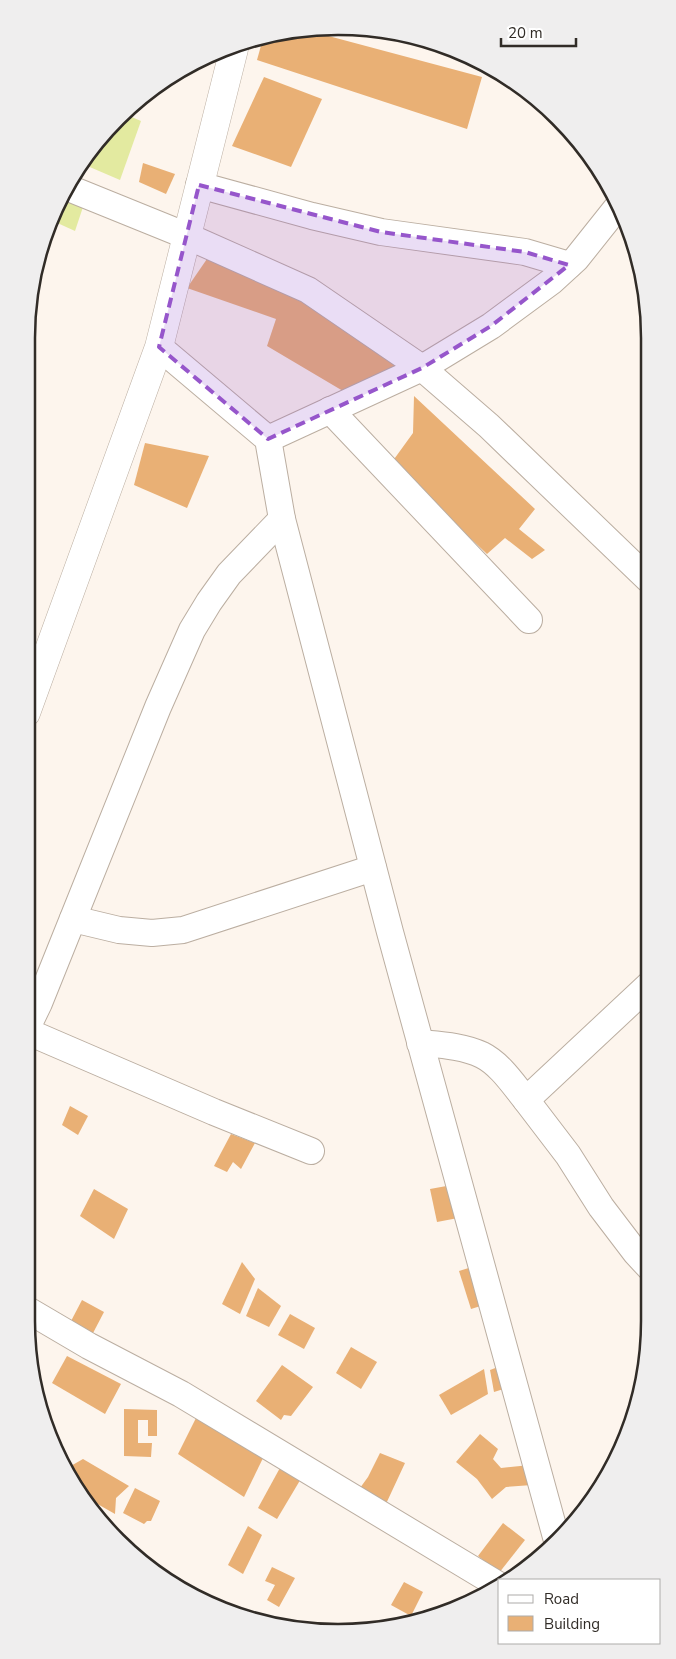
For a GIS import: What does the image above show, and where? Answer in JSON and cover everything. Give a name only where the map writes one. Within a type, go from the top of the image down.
[{"type":"street","points":[[35,688],[159,347],[233,54]]},
{"type":"street","points":[[199,185],[312,216],[381,232],[526,252],[569,265]]},
{"type":"street","points":[[74,190],[187,236],[308,290],[422,368],[489,426],[641,572]]},
{"type":"street","points":[[268,439],[422,368],[491,326],[552,281],[576,259],[614,212]]},
{"type":"street","points":[[159,347],[268,439],[282,519],[373,868],[555,1532]]},
{"type":"street","points":[[330,410],[529,620]]},
{"type":"street","points":[[35,1011],[158,707],[192,630],[229,574],[282,519]]},
{"type":"street","points":[[73,919],[118,930],[144,933],[183,930],[373,868]]},
{"type":"street","points":[[526,1100],[641,992]]},
{"type":"street","points":[[35,1034],[214,1112],[311,1151]]},
{"type":"street","points":[[420,1043],[458,1047],[482,1055],[502,1071],[568,1155],[601,1207],[641,1258]]},
{"type":"street","points":[[35,1314],[89,1346],[181,1394],[492,1581]]},
{"type":"highlighted area","points":[[199,185],[381,232],[525,252],[569,265],[491,326],[422,368],[268,439],[159,347]]},
{"type":"green space","points":[[131,117],[141,121],[120,180],[89,167],[110,138]]},
{"type":"green space","points":[[70,197],[84,204],[75,231],[58,223]]},
{"type":"building","points":[[327,36],[482,77],[467,129],[257,60],[261,45],[298,38]]},
{"type":"building","points":[[264,77],[322,99],[291,167],[232,146]]},
{"type":"building","points":[[143,163],[175,174],[166,194],[139,182]]},
{"type":"building","points":[[209,256],[310,286],[408,361],[343,391],[267,346],[276,319],[187,288]]},
{"type":"building","points":[[414,396],[535,509],[519,529],[545,550],[532,559],[505,538],[487,554],[392,462],[413,433]]},
{"type":"building","points":[[145,443],[209,456],[187,508],[134,485]]},
{"type":"building","points":[[70,1106],[88,1116],[78,1135],[62,1125]]},
{"type":"building","points":[[231,1134],[255,1143],[241,1169],[233,1162],[227,1172],[214,1166]]},
{"type":"building","points":[[452,1185],[458,1218],[437,1222],[430,1189]]},
{"type":"building","points":[[94,1189],[128,1209],[114,1239],[80,1216]]},
{"type":"building","points":[[242,1262],[255,1279],[240,1314],[222,1304]]},
{"type":"building","points":[[475,1266],[487,1304],[471,1309],[459,1271]]},
{"type":"building","points":[[258,1288],[281,1306],[269,1327],[246,1316]]},
{"type":"building","points":[[82,1300],[104,1312],[92,1335],[70,1323]]},
{"type":"building","points":[[290,1314],[315,1328],[304,1349],[278,1335]]},
{"type":"building","points":[[351,1347],[377,1362],[361,1389],[336,1373]]},
{"type":"building","points":[[67,1356],[121,1384],[105,1414],[52,1383]]},
{"type":"building","points":[[506,1364],[510,1387],[494,1392],[490,1370]]},
{"type":"building","points":[[282,1365],[313,1387],[291,1416],[284,1415],[281,1420],[256,1401]]},
{"type":"building","points":[[484,1369],[488,1394],[451,1415],[439,1395]]},
{"type":"building","points":[[124,1409],[157,1410],[157,1436],[148,1436],[148,1420],[138,1420],[138,1443],[152,1443],[151,1457],[124,1456]]},
{"type":"building","points":[[196,1418],[265,1454],[244,1497],[178,1454]]},
{"type":"building","points":[[480,1434],[498,1449],[493,1459],[501,1468],[530,1465],[532,1485],[506,1487],[492,1499],[477,1479],[456,1462]]},
{"type":"building","points":[[380,1453],[405,1463],[385,1506],[360,1488]]},
{"type":"building","points":[[83,1459],[129,1486],[116,1498],[115,1514],[97,1504],[72,1465]]},
{"type":"building","points":[[281,1466],[302,1477],[277,1519],[258,1508]]},
{"type":"building","points":[[135,1488],[160,1501],[151,1521],[147,1521],[144,1524],[123,1513]]},
{"type":"building","points":[[503,1523],[525,1540],[499,1573],[478,1556]]},
{"type":"building","points":[[248,1526],[262,1535],[243,1574],[228,1565]]},
{"type":"building","points":[[272,1567],[295,1578],[279,1607],[267,1600],[275,1585],[265,1581]]},
{"type":"building","points":[[404,1582],[423,1592],[412,1615],[391,1605]]}]
